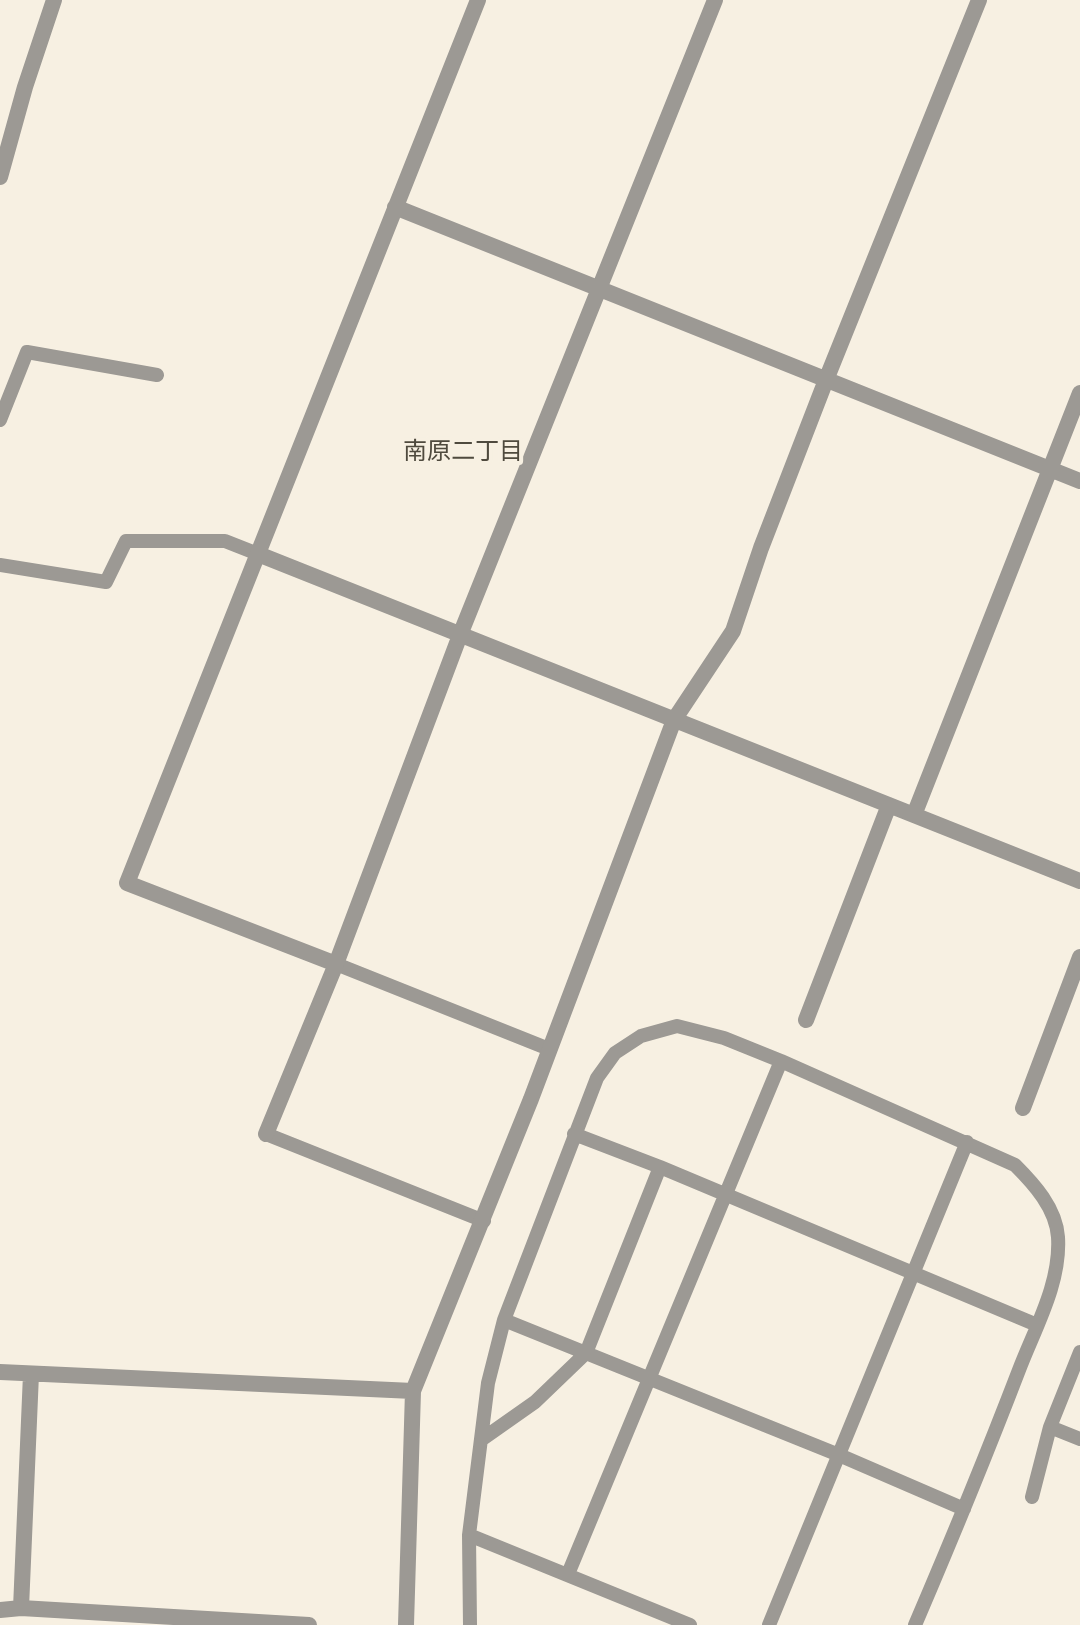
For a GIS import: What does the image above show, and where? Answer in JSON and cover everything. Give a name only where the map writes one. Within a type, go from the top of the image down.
[{"type":"street","points":[[0,177],[54,0]]},
{"type":"street","points":[[336,964],[127,883],[478,0]]},
{"type":"street","points":[[266,1134],[336,964],[460,635],[715,0]]},
{"type":"street","points":[[406,1625],[413,1391],[484,1221],[674,720],[733,631],[761,548],[826,380],[979,0]]},
{"type":"street","points":[[395,207],[1080,481]]},
{"type":"street","points":[[914,815],[1080,393]]},
{"type":"street","points":[[258,554],[1080,881]]},
{"type":"street","points":[[806,1020],[889,805]]},
{"type":"street","points":[[1023,1108],[1080,957]]},
{"type":"street","points":[[0,1372],[413,1391]]},
{"type":"street","points":[[21,1608],[31,1374]]},
{"type":"street","points":[[0,1610],[21,1608],[309,1625]]},
{"type":"lane","points":[[0,420],[27,352],[157,375]]},
{"type":"lane","points":[[0,565],[106,582],[126,541],[225,541],[258,554]]},
{"type":"lane","points":[[336,964],[549,1049]]},
{"type":"lane","points":[[470,1625],[469,1535],[488,1383],[504,1320],[597,1078],[615,1053],[641,1036],[677,1026],[724,1038],[781,1061],[1015,1165],[1036,1186],[1049,1208],[1058,1233],[1055,1276],[915,1625]]},
{"type":"lane","points":[[568,1574],[781,1061]]},
{"type":"lane","points":[[266,1134],[484,1221]]},
{"type":"lane","points":[[574,1134],[1037,1325]]},
{"type":"lane","points":[[769,1625],[967,1142]]},
{"type":"lane","points":[[481,1440],[535,1402],[586,1353],[660,1167]]},
{"type":"lane","points":[[504,1320],[839,1455],[964,1509]]},
{"type":"lane","points":[[1032,1497],[1050,1427],[1080,1352]]},
{"type":"lane","points":[[1050,1427],[1080,1439]]},
{"type":"lane","points":[[469,1535],[690,1625]]},
{"type":"district","name":"南原二丁目","points":[[463,452]]}]
